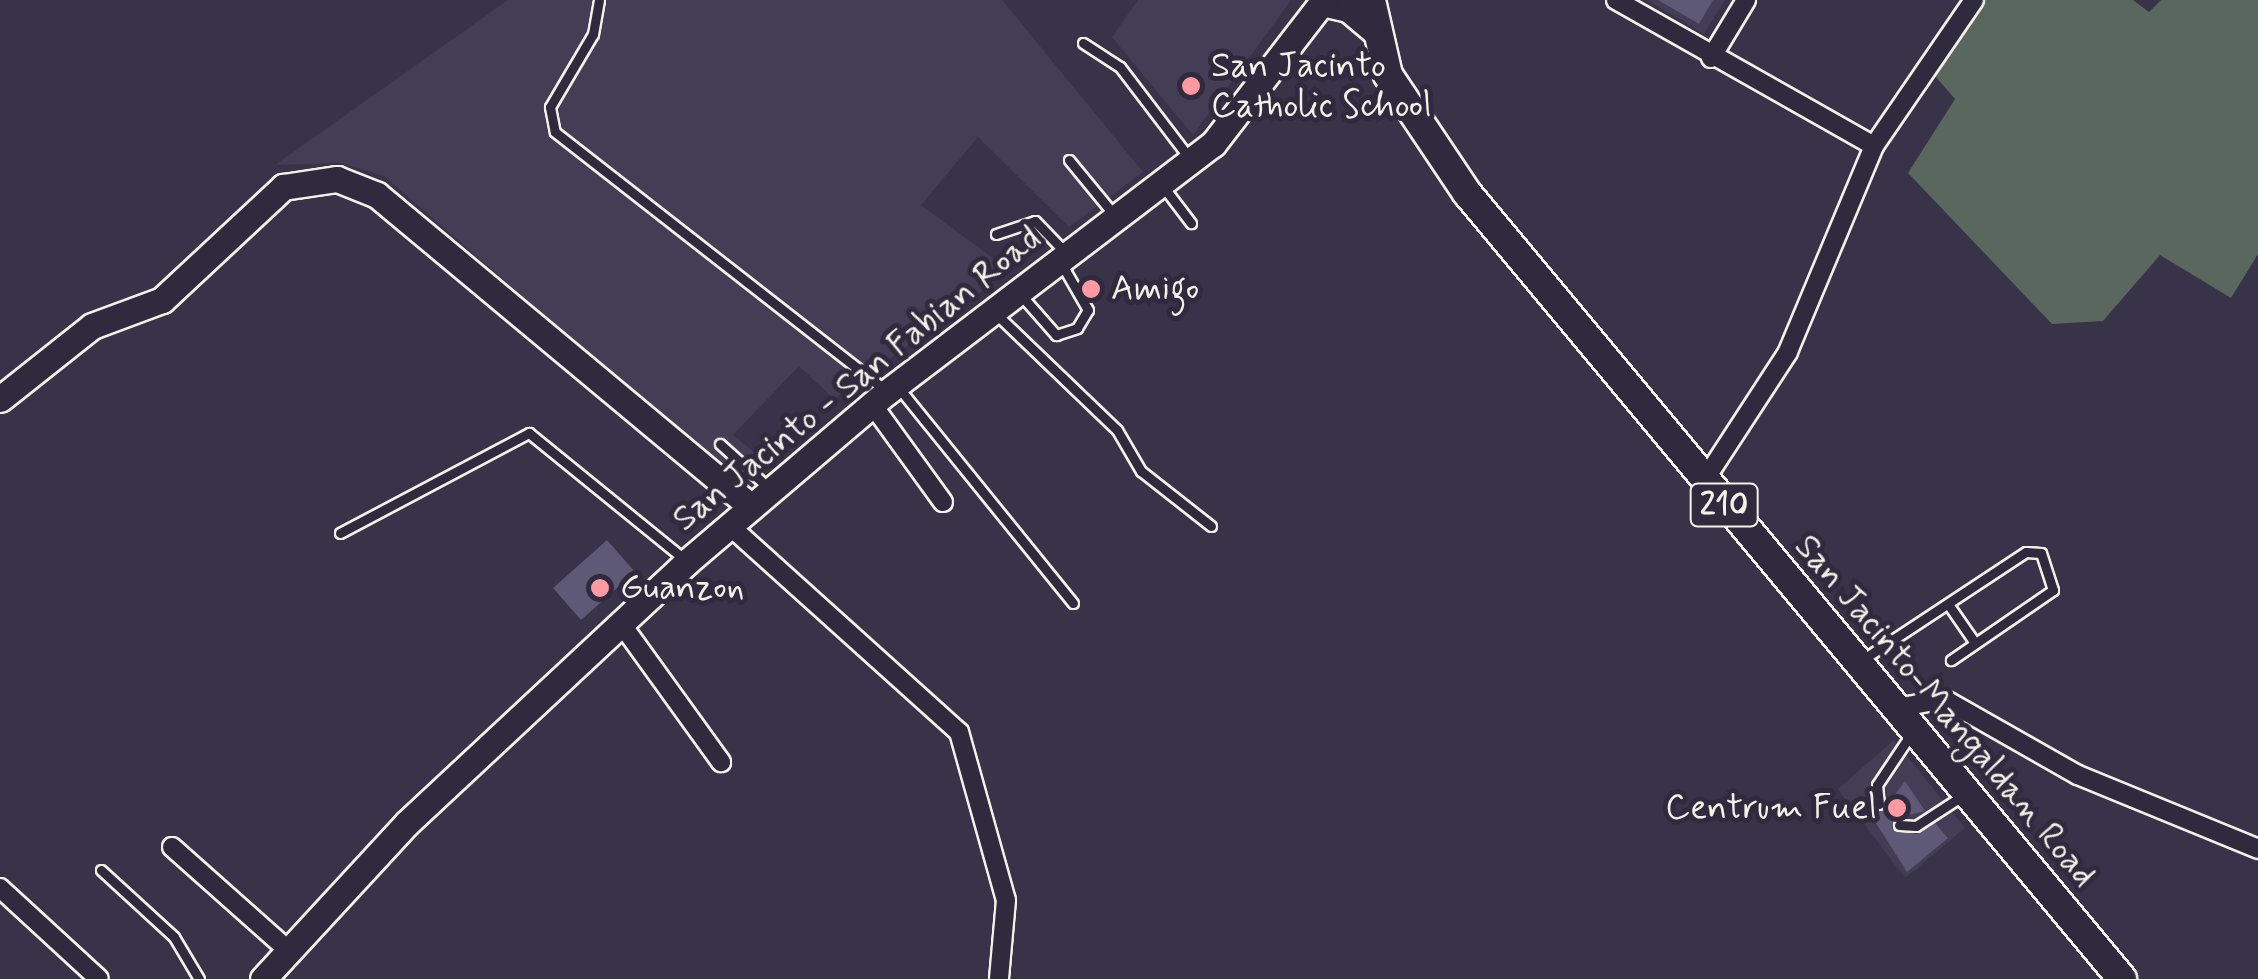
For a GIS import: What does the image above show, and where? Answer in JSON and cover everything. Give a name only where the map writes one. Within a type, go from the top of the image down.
[{"type":"main road","name":"San Jacinto-Mangaldan Road","points":[[1373,1],[1376,33],[1427,129],[1704,481],[2122,979]]},
{"type":"main road","name":"San Jacinto - San Fabian Road","points":[[263,979],[407,823],[688,562],[885,394],[1192,161],[1324,2],[1376,33]]},
{"type":"main road","points":[[0,399],[92,326],[162,300],[283,187],[337,179],[376,195],[752,508]]},
{"type":"street","points":[[1616,0],[1711,58],[1874,146]]},
{"type":"street","points":[[1711,58],[1746,0]]},
{"type":"street","points":[[1704,481],[1788,352],[1874,146],[1974,0]]},
{"type":"street","points":[[885,394],[943,502]]},
{"type":"street","points":[[730,526],[959,732],[1006,900],[1000,979]]},
{"type":"street","points":[[620,622],[721,762]]},
{"type":"street","points":[[1892,709],[1944,699],[2078,775],[2258,848]]},
{"type":"street","points":[[172,846],[288,950]]},
{"type":"street","points":[[0,888],[98,979]]},
{"type":"lane","points":[[600,0],[592,34],[550,108],[555,132],[885,394],[1073,603]]},
{"type":"lane","points":[[1083,43],[1120,67],[1192,161]]},
{"type":"lane","points":[[1019,292],[1056,335],[1077,328],[1088,310],[1086,239],[1069,160]]},
{"type":"lane","points":[[1161,184],[1191,223]]},
{"type":"lane","points":[[996,234],[1035,221],[1086,239]]},
{"type":"lane","points":[[994,311],[1117,430],[1141,471],[1211,526]]},
{"type":"lane","points":[[340,533],[528,433],[688,562]]},
{"type":"lane","points":[[720,444],[772,490]]},
{"type":"lane","points":[[1855,664],[2026,552],[2041,553],[2053,590],[1950,660]]},
{"type":"lane","points":[[1948,604],[1975,643]]},
{"type":"lane","points":[[1880,804],[1877,786],[1912,733]]},
{"type":"lane","points":[[1899,825],[1916,826],[1965,795]]},
{"type":"lane","points":[[101,870],[174,938],[199,979]]},
{"type":"shaded area","points":[[508,0],[1002,0],[1143,172],[1069,227],[978,137],[921,205],[1010,271],[834,399],[799,366],[733,435],[761,458],[736,481],[384,176],[342,163],[275,165]]},
{"type":"shaded area","name":"San Jacinto Catholic School","points":[[1138,0],[1291,0],[1193,135],[1112,37]]},
{"type":"shaded area","points":[[1647,0],[1725,0],[1704,34]]},
{"type":"shaded area","points":[[1977,0],[2133,0],[2149,12],[2161,0],[2258,0],[2258,254],[2231,298],[2160,255],[2103,321],[2052,324],[1908,173],[1955,99],[1929,69]]},
{"type":"shaded area","points":[[1894,740],[1965,828],[1905,878],[1838,789]]},
{"type":"building","points":[[1658,0],[1713,0],[1699,24]]},
{"type":"building","points":[[607,540],[635,572],[581,620],[553,588]]},
{"type":"building","points":[[1905,781],[1925,811],[1895,818],[1892,829],[1917,834],[1935,823],[1948,838],[1907,872],[1869,812],[1884,810]]},
{"type":"place","name":"San Jacinto Catholic School","points":[[1191,86]]},
{"type":"place","name":"Amigo","points":[[1091,289]]},
{"type":"place","name":"Guanzon","points":[[600,588]]},
{"type":"place","name":"Centrum Fuel","points":[[1897,808]]}]
